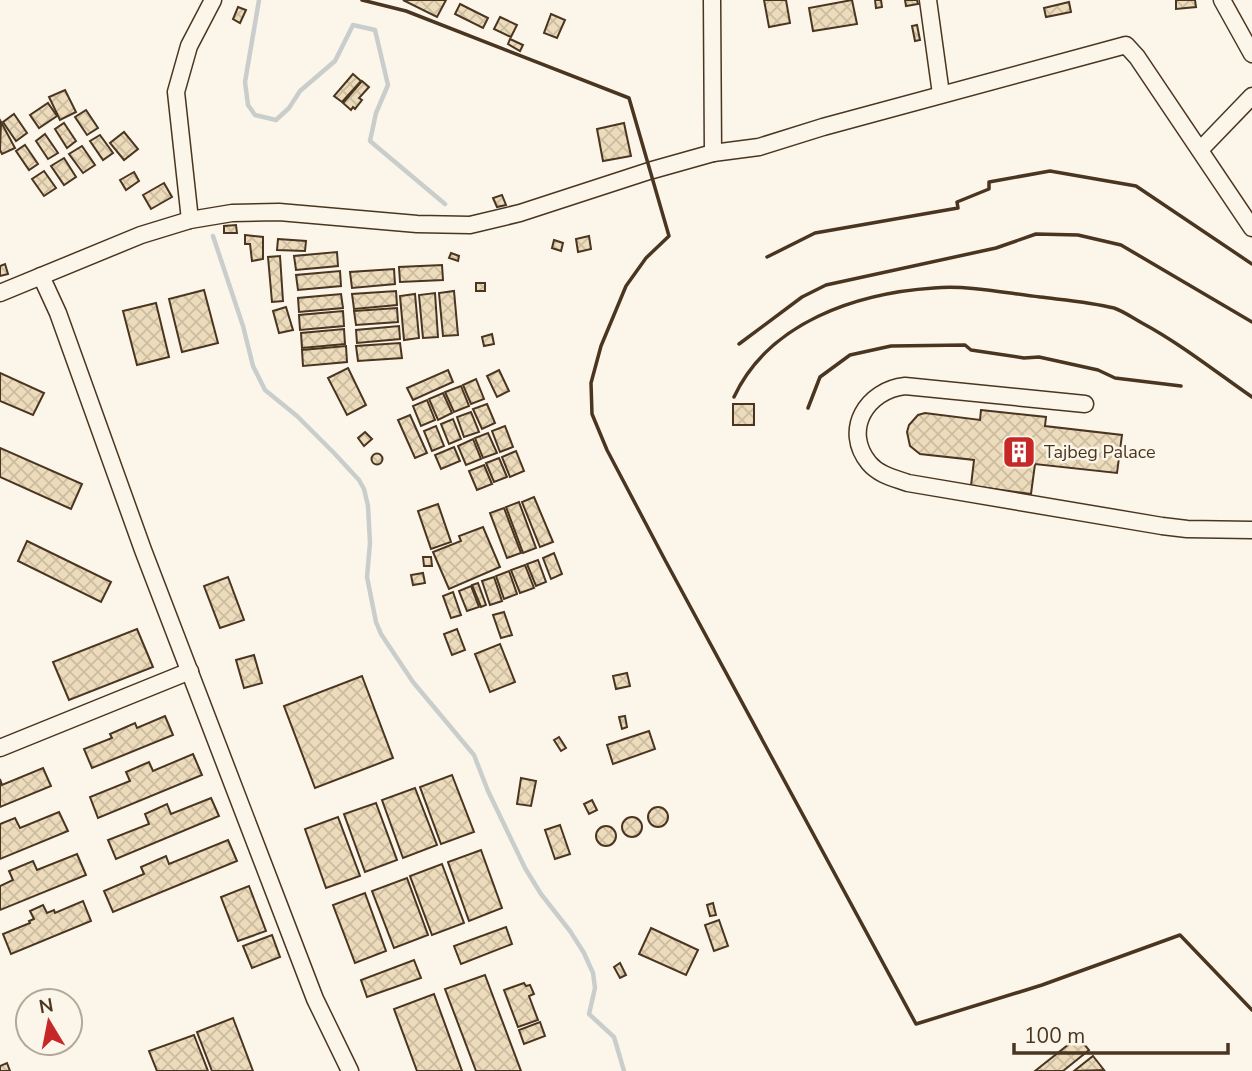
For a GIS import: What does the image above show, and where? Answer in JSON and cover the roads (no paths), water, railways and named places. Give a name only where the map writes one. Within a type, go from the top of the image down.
[{"type":"street","points":[[190,220],[176,92],[189,46],[213,0]]},
{"type":"street","points":[[712,0],[713,153]]},
{"type":"street","points":[[928,0],[941,94]]},
{"type":"street","points":[[1222,0],[1252,54]]},
{"type":"street","points":[[0,293],[141,236],[190,220],[232,212],[279,212],[417,224],[470,225],[520,213],[713,153],[774,144],[823,127],[1126,45],[1137,57],[1252,228]]},
{"type":"street","points":[[1200,150],[1252,96]]},
{"type":"street","points":[[41,276],[58,313],[143,550],[315,999],[350,1071]]},
{"type":"street","points":[[1085,404],[895,387],[876,396],[869,403],[859,422],[859,443],[876,470],[908,483],[1162,526],[1252,530]]},
{"type":"street","points":[[0,748],[190,671]]},
{"type":"waterway","points":[[259,0],[245,82],[248,105],[255,115],[276,120],[289,108],[300,91],[335,61],[353,25],[375,30],[388,85],[376,113],[370,141],[445,204]]},
{"type":"waterway","points":[[213,236],[243,326],[253,366],[265,390],[297,416],[359,480],[364,489],[370,543],[367,577],[381,634],[413,682],[474,755],[525,868],[584,953],[593,973],[595,988],[589,1014],[614,1037],[624,1071]]},
{"type":"place","name":"Tajbeg Palace","points":[[1019,452]]}]
